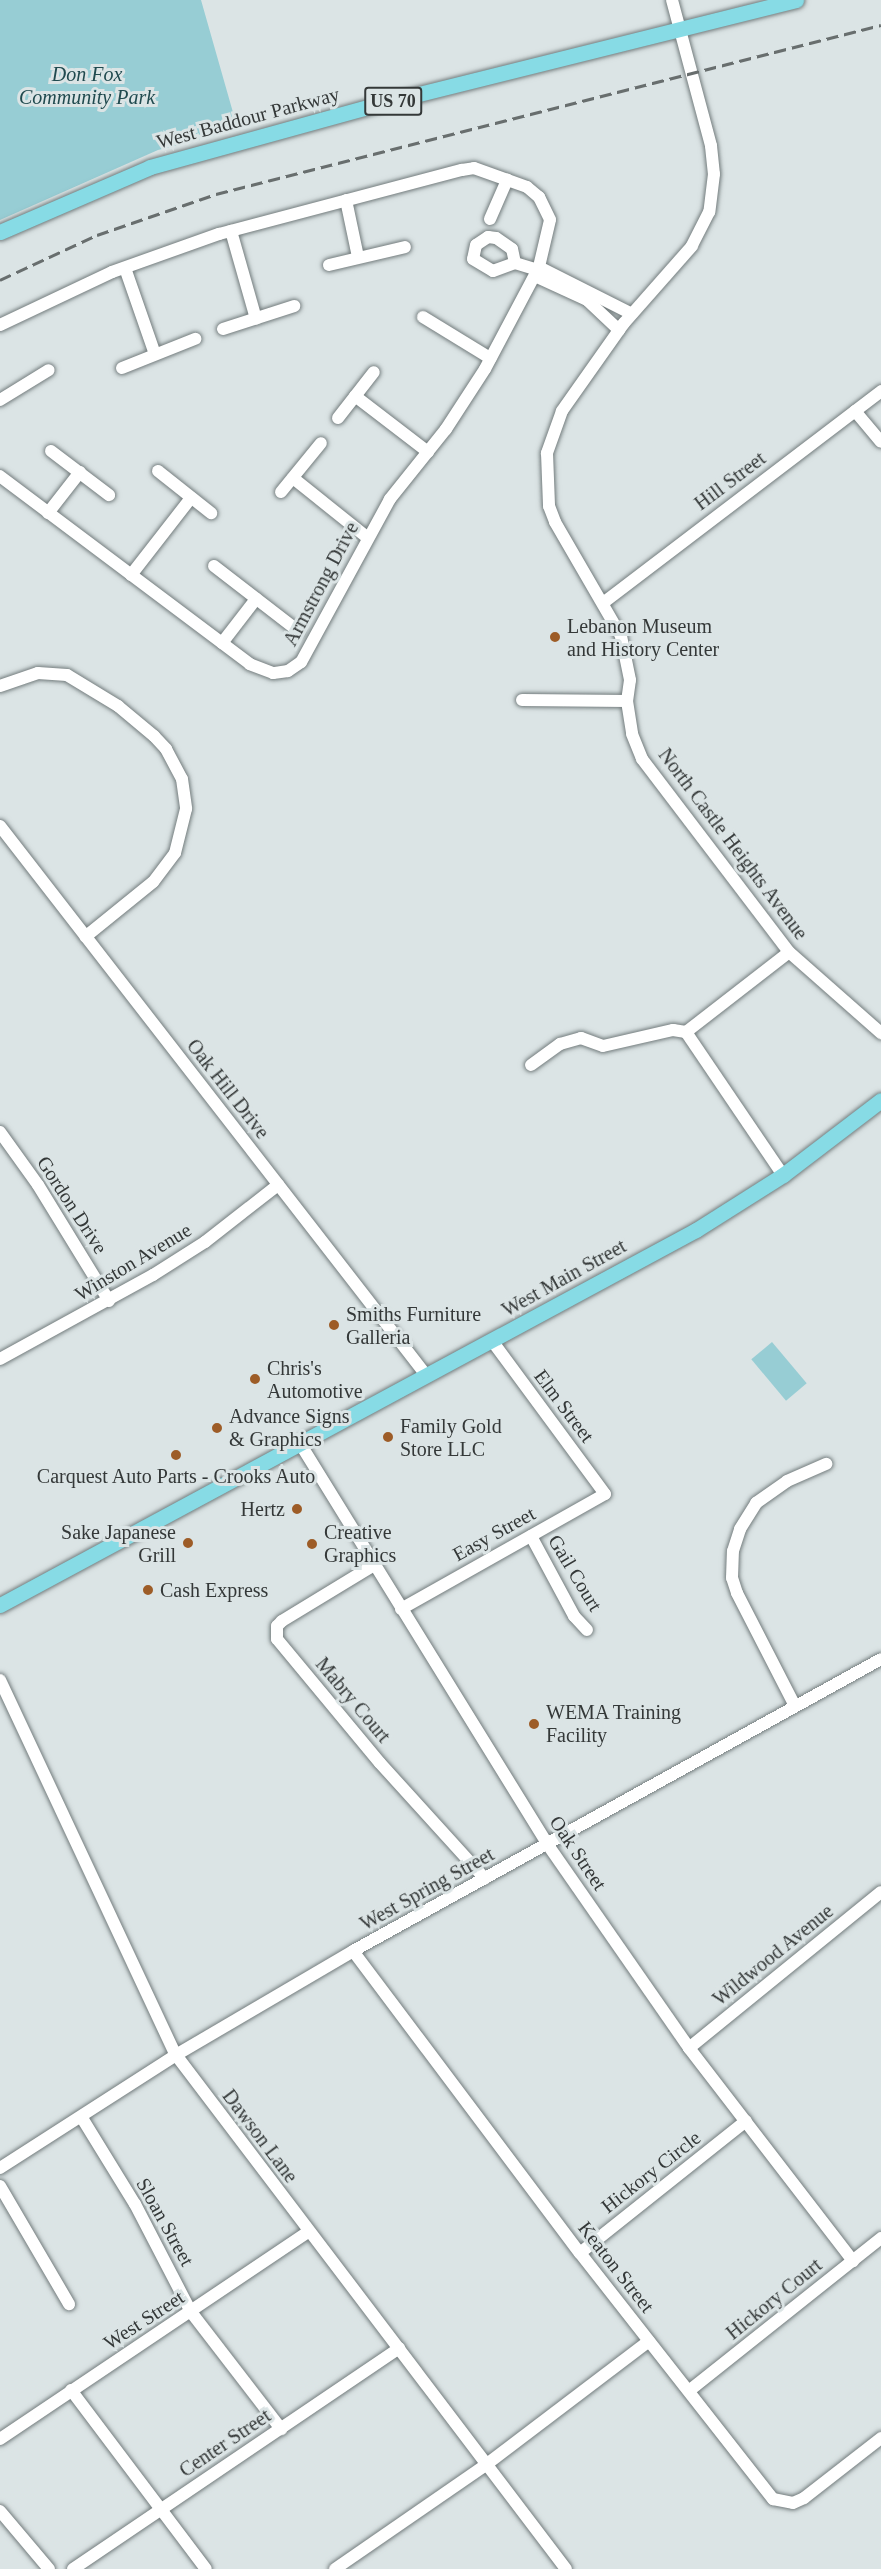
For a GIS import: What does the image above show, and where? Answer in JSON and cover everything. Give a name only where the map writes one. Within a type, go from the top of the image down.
[{"type":"main road","name":"West Baddour Parkway","points":[[0,232],[150,166],[380,104],[796,0]]},
{"type":"main road","name":"West Main Street","points":[[0,1605],[301,1445],[696,1230],[783,1175],[881,1100]]},
{"type":"street","name":"North Castle Heights Avenue","points":[[672,0],[711,146],[714,174],[709,213],[692,246],[619,330],[562,411],[551,436],[546,470],[555,522],[621,636],[627,659],[627,701],[632,734],[642,759],[789,952],[881,1033]]},
{"type":"street","name":"Armstrong Drive","points":[[0,325],[125,268],[231,231],[462,170],[474,168],[527,187],[539,197],[550,220],[537,271],[490,358],[428,452],[390,500],[301,662],[273,674],[250,664],[0,476]]},
{"type":"street","points":[[490,219],[507,180]]},
{"type":"street","points":[[346,200],[358,257]]},
{"type":"street","points":[[231,231],[256,319]]},
{"type":"street","points":[[329,265],[405,247]]},
{"type":"street","points":[[515,263],[632,314]]},
{"type":"street","points":[[125,268],[155,354]]},
{"type":"street","points":[[537,271],[587,300],[619,330]]},
{"type":"street","points":[[224,329],[294,306]]},
{"type":"street","points":[[423,317],[490,358]]},
{"type":"street","points":[[122,368],[195,339]]},
{"type":"street","points":[[0,400],[49,370]]},
{"type":"street","points":[[338,418],[374,372]]},
{"type":"street","name":"Hill Street","points":[[603,603],[881,391]]},
{"type":"street","points":[[355,396],[428,452]]},
{"type":"street","points":[[855,411],[881,442]]},
{"type":"street","points":[[281,492],[321,443]]},
{"type":"street","points":[[51,451],[109,495]]},
{"type":"street","points":[[158,471],[212,513]]},
{"type":"street","points":[[48,513],[80,472]]},
{"type":"street","points":[[293,478],[368,538]]},
{"type":"street","points":[[131,575],[190,498]]},
{"type":"street","points":[[214,566],[298,631]]},
{"type":"street","points":[[222,643],[256,600]]},
{"type":"street","points":[[0,686],[38,673],[67,675],[118,706],[154,736],[166,749],[182,779],[186,809],[175,853],[153,882],[85,937]]},
{"type":"street","points":[[522,700],[627,701]]},
{"type":"street","name":"Oak Hill Drive","points":[[0,826],[426,1375]]},
{"type":"street","points":[[531,1065],[560,1044],[582,1038],[603,1046],[673,1030],[686,1032],[789,952]]},
{"type":"street","points":[[686,1032],[783,1175]]},
{"type":"street","name":"Gordon Drive","points":[[0,1132],[38,1185],[109,1301]]},
{"type":"street","name":"Winston Avenue","points":[[0,1359],[109,1301],[205,1242],[278,1185]]},
{"type":"street","name":"Elm Street","points":[[492,1341],[605,1494]]},
{"type":"street","name":"Oak Street","points":[[301,1445],[548,1845],[689,2048],[853,2261]]},
{"type":"street","points":[[795,1706],[737,1593],[732,1578],[733,1551],[740,1529],[756,1503],[787,1481],[826,1464]]},
{"type":"street","name":"Easy Street","points":[[401,1609],[605,1494]]},
{"type":"street","name":"Gail Court","points":[[531,1536],[574,1616],[587,1630]]},
{"type":"street","name":"Mabry Court","points":[[374,1565],[282,1621],[277,1626],[277,1639],[380,1763],[484,1879]]},
{"type":"street","name":"West Spring Street","points":[[0,2168],[82,2118],[176,2055],[353,1951],[548,1845],[795,1706],[879,1664]]},
{"type":"street","name":"Dawson Lane","points":[[0,1680],[176,2055],[308,2232],[566,2569]]},
{"type":"street","name":"Wildwood Avenue","points":[[689,2048],[881,1892]]},
{"type":"street","name":"Keaton Street","points":[[353,1951],[580,2253],[690,2391],[764,2490],[782,2503],[793,2503],[811,2493],[881,2438]]},
{"type":"street","name":"Sloan Street","points":[[82,2118],[135,2204],[191,2312],[281,2429]]},
{"type":"street","name":"Hickory Circle","points":[[580,2253],[746,2121]]},
{"type":"street","points":[[0,2186],[69,2304]]},
{"type":"street","name":"West Street","points":[[0,2439],[308,2232]]},
{"type":"street","name":"Hickory Court","points":[[690,2391],[881,2238]]},
{"type":"street","points":[[335,2569],[487,2464],[649,2341]]},
{"type":"street","name":"Center Street","points":[[73,2569],[399,2348]]},
{"type":"street","points":[[71,2391],[206,2569]]},
{"type":"street","points":[[0,2511],[49,2569]]},
{"type":"green space","name":"Don Fox Community Park","points":[[0,0],[201,0],[238,130],[158,150],[0,220]]},
{"type":"green space","points":[[772,1342],[807,1383],[786,1401],[751,1359]]},
{"type":"railway","points":[[0,280],[97,235],[216,194],[881,25]]},
{"type":"place","name":"Lebanon Museum and History Center","points":[[555,637]]},
{"type":"place","name":"Smiths Furniture Galleria","points":[[334,1325]]},
{"type":"place","name":"Chris's Automotive","points":[[255,1379]]},
{"type":"place","name":"Advance Signs & Graphics","points":[[217,1428]]},
{"type":"place","name":"Family Gold Store LLC","points":[[388,1437]]},
{"type":"place","name":"Carquest Auto Parts - Crooks Auto","points":[[176,1455]]},
{"type":"place","name":"Hertz","points":[[297,1509]]},
{"type":"place","name":"Sake Japanese Grill","points":[[188,1543]]},
{"type":"place","name":"Creative Graphics","points":[[312,1544]]},
{"type":"place","name":"Cash Express","points":[[148,1590]]},
{"type":"place","name":"WEMA Training Facility","points":[[534,1724]]}]
